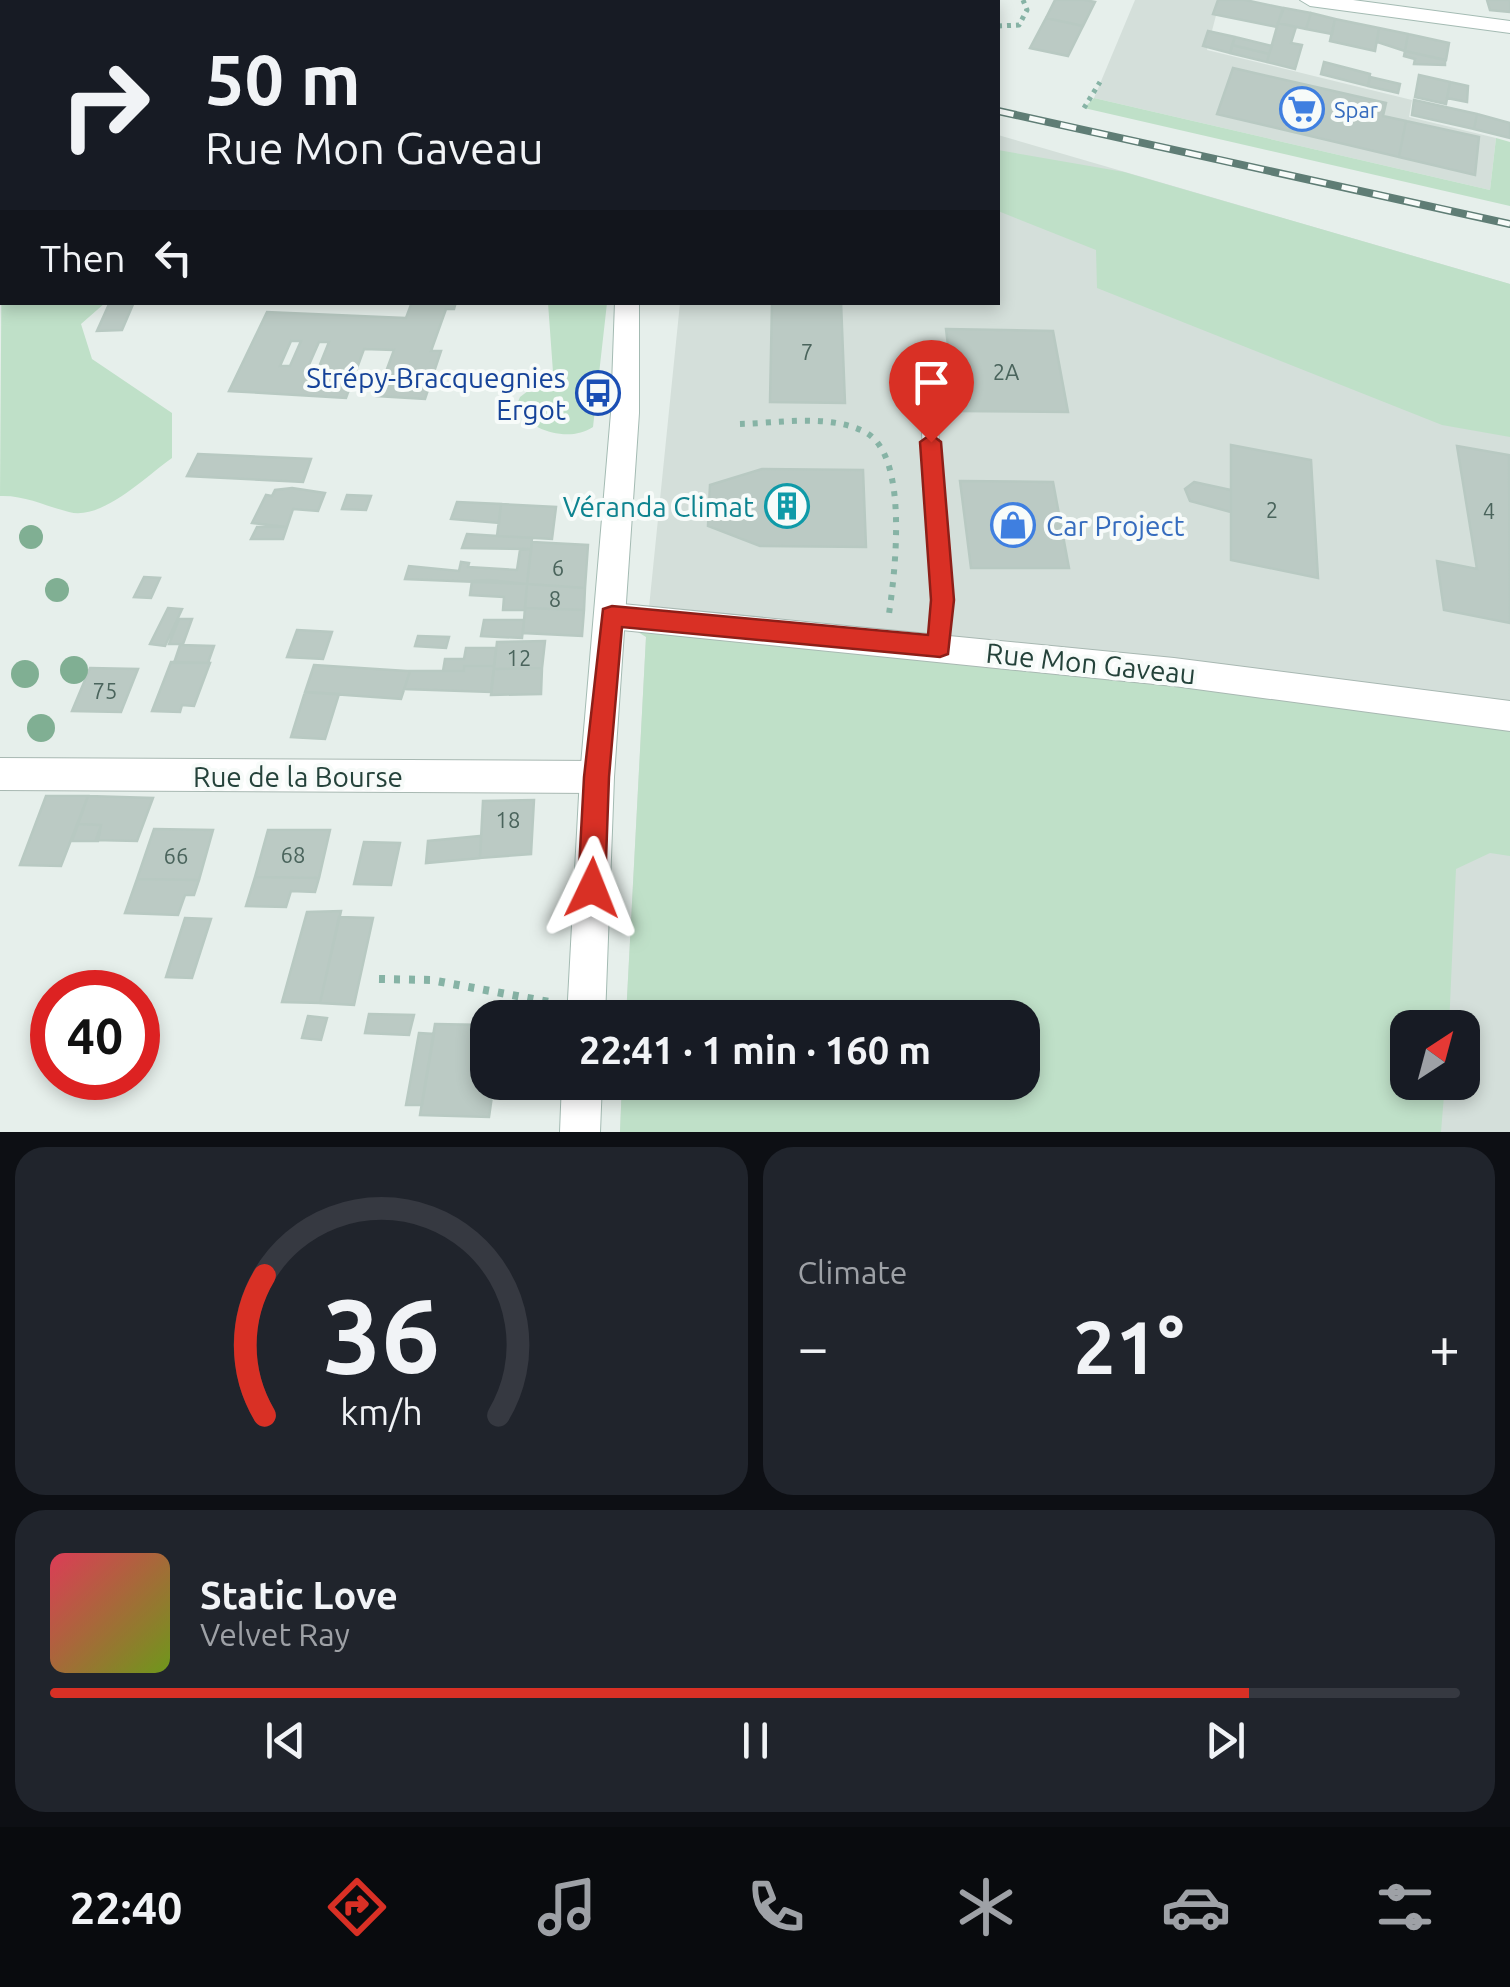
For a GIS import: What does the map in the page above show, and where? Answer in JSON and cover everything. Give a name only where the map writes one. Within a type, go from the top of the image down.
[{"type":"street","points":[[1310,0],[1510,26]]},
{"type":"street","points":[[586,1000],[596,777],[612,616],[627,305]]},
{"type":"street","name":"Rue Mon Gaveau","points":[[612,616],[940,646],[1340,690],[1510,716]]},
{"type":"street","name":"Rue de la Bourse","points":[[0,774],[596,777]]},
{"type":"street","points":[[580,1132],[581,1100]]},
{"type":"lane","points":[[928,402],[942,600],[940,646]]},
{"type":"path","points":[[1000,26],[1019,25],[1027,10],[1023,0]]},
{"type":"path","points":[[1084,108],[1100,82]]},
{"type":"path","points":[[740,424],[848,426],[875,437],[881,444],[892,488],[894,582],[885,642]]},
{"type":"path","points":[[379,979],[431,980],[530,1000]]},
{"type":"shaded area","points":[[1135,0],[1220,0],[1207,50],[1412,100],[1409,117],[1496,138],[1490,190],[1094,98]]},
{"type":"shaded area","points":[[1000,136],[1510,284],[1510,1132],[620,1132],[621,1100],[1040,1100],[1040,1000],[627,1000],[646,637],[680,305],[1000,305]]},
{"type":"green space","points":[[1094,98],[1490,190],[1496,138],[1510,142],[1510,206],[1084,108]]},
{"type":"green space","points":[[1000,150],[1124,172],[1510,284],[1510,437],[1442,425],[1097,288],[1096,250],[1000,212]]},
{"type":"green space","points":[[1,305],[103,305],[81,324],[92,359],[172,413],[172,458],[109,504],[82,513],[0,496]]},
{"type":"green space","points":[[548,305],[607,305],[593,427],[573,434],[551,432],[531,423],[515,409],[520,397],[553,372]]},
{"type":"green space","points":[[612,616],[1510,716],[1510,856],[1490,853],[1456,869],[1450,1010],[1390,1010],[1390,1100],[1444,1100],[1441,1132],[620,1132],[621,1100],[1040,1100],[1040,1000],[627,1000],[646,637]]},
{"type":"building","points":[[1055,0],[1095,2],[1083,26],[1046,18]]},
{"type":"building","points":[[1218,0],[1245,0],[1283,8],[1277,27],[1213,14]]},
{"type":"building","points":[[1487,0],[1510,0],[1510,12],[1490,10]]},
{"type":"building","points":[[1284,8],[1311,13],[1306,29],[1278,23]]},
{"type":"building","points":[[1311,13],[1335,19],[1332,34],[1306,29]]},
{"type":"building","points":[[1046,18],[1083,26],[1068,56],[1030,48]]},
{"type":"building","points":[[1335,19],[1379,28],[1375,51],[1330,41]]},
{"type":"building","points":[[1278,23],[1296,27],[1291,43],[1302,45],[1295,69],[1267,62]]},
{"type":"building","points":[[1379,28],[1408,34],[1405,51],[1377,42]]},
{"type":"building","points":[[1208,31],[1235,37],[1230,53],[1203,46]]},
{"type":"building","points":[[1408,34],[1449,43],[1446,60],[1405,51]]},
{"type":"building","points":[[1235,37],[1272,46],[1269,54],[1232,45]]},
{"type":"building","points":[[1232,45],[1269,54],[1267,62],[1230,53]]},
{"type":"building","points":[[1405,51],[1445,60],[1445,65],[1414,64],[1415,59],[1404,56]]},
{"type":"building","points":[[1324,62],[1370,74],[1368,86],[1321,74]]},
{"type":"building","name":"Spar","points":[[1233,68],[1386,103],[1383,116],[1406,121],[1399,157],[1217,114]]},
{"type":"building","points":[[1419,75],[1450,82],[1446,104],[1415,97]]},
{"type":"building","points":[[1370,77],[1400,84],[1398,93],[1368,86]]},
{"type":"building","points":[[1450,82],[1468,86],[1467,102],[1447,98]]},
{"type":"building","points":[[1414,100],[1477,114],[1474,129],[1412,115]]},
{"type":"building","points":[[1477,114],[1510,123],[1510,138],[1474,129]]},
{"type":"building","points":[[1406,121],[1479,137],[1475,175],[1399,157]]},
{"type":"building","points":[[109,305],[133,305],[122,330],[97,331]]},
{"type":"building","points":[[411,305],[455,305],[454,309],[446,309],[431,351],[441,351],[425,399],[377,396],[394,350],[364,349],[346,398],[229,391],[267,312],[406,318]],"holes":[[[291,341],[301,341],[290,366],[280,366]],[[319,342],[329,342],[319,367],[308,367]]]},
{"type":"building","points":[[772,305],[841,305],[845,403],[770,402]]},
{"type":"building","points":[[946,329],[1053,331],[1068,412],[956,411]]},
{"type":"building","points":[[1231,445],[1311,460],[1318,578],[1231,560]]},
{"type":"building","points":[[1457,446],[1509,455],[1510,623],[1444,610],[1437,561],[1477,569]]},
{"type":"building","points":[[198,454],[311,459],[303,482],[187,476]]},
{"type":"building","name":"Véranda Climat","points":[[762,469],[863,470],[866,547],[760,546],[708,526],[710,485]]},
{"type":"building","name":"Car Project","points":[[960,481],[1053,482],[1069,568],[971,568]]},
{"type":"building","points":[[1194,482],[1231,490],[1231,512],[1190,501],[1185,489]]},
{"type":"building","points":[[292,488],[325,493],[318,511],[293,509],[287,527],[252,523],[266,495]]},
{"type":"building","points":[[347,495],[371,496],[366,510],[342,509]]},
{"type":"building","points":[[457,502],[501,504],[499,523],[451,519]]},
{"type":"building","points":[[501,504],[556,507],[552,539],[497,536]]},
{"type":"building","points":[[257,527],[287,527],[283,539],[251,539]]},
{"type":"building","points":[[467,534],[532,538],[531,549],[462,548]]},
{"type":"building","points":[[532,542],[588,545],[585,588],[527,584]]},
{"type":"building","points":[[531,549],[527,584],[405,579],[409,566],[459,571],[461,562],[469,563],[468,567],[517,570],[520,550]]},
{"type":"building","points":[[144,577],[160,578],[151,598],[134,597]]},
{"type":"building","points":[[472,581],[527,584],[525,610],[503,610],[504,597],[470,595]]},
{"type":"building","points":[[527,584],[585,588],[584,610],[525,608]]},
{"type":"building","points":[[168,608],[182,609],[165,646],[150,644]]},
{"type":"building","points":[[525,608],[584,610],[582,636],[523,633]]},
{"type":"building","points":[[179,619],[192,619],[183,644],[169,644]]},
{"type":"building","points":[[484,620],[524,620],[522,638],[481,636]]},
{"type":"building","points":[[297,630],[332,632],[323,659],[287,657]]},
{"type":"building","points":[[418,636],[449,637],[446,648],[415,646]]},
{"type":"building","points":[[545,641],[542,668],[494,669],[497,642]]},
{"type":"building","points":[[180,645],[214,646],[208,663],[174,663]]},
{"type":"building","points":[[466,648],[496,648],[494,666],[443,671],[445,659],[464,659]]},
{"type":"building","points":[[171,662],[210,663],[194,706],[182,705],[180,712],[152,711]]},
{"type":"building","points":[[314,665],[410,671],[401,699],[305,692]]},
{"type":"building","points":[[464,666],[494,666],[491,692],[404,689],[410,671],[464,671]]},
{"type":"building","points":[[90,668],[138,669],[121,712],[72,711]]},
{"type":"building","points":[[542,668],[541,694],[491,695],[494,669]]},
{"type":"building","points":[[305,692],[339,694],[325,739],[291,737]]},
{"type":"building","points":[[46,796],[88,796],[61,866],[20,865]]},
{"type":"building","points":[[88,796],[153,798],[137,841],[96,840],[101,825],[78,824]]},
{"type":"building","points":[[534,800],[531,854],[480,858],[483,801]]},
{"type":"building","points":[[78,824],[101,825],[98,841],[72,841]]},
{"type":"building","points":[[154,829],[213,830],[199,880],[137,879]]},
{"type":"building","points":[[268,830],[330,830],[319,878],[255,877]]},
{"type":"building","points":[[481,836],[480,858],[426,863],[428,841]]},
{"type":"building","points":[[364,842],[400,843],[391,885],[354,884]]},
{"type":"building","points":[[255,877],[319,878],[315,892],[291,891],[286,907],[246,906]]},
{"type":"building","points":[[137,879],[199,880],[194,895],[185,895],[178,915],[125,913]]},
{"type":"building","points":[[341,911],[320,1003],[282,1002],[307,912]]},
{"type":"building","points":[[339,917],[373,918],[354,1005],[320,1003]]},
{"type":"building","points":[[185,918],[211,919],[192,978],[166,977]]},
{"type":"building","points":[[369,1014],[414,1015],[409,1035],[365,1033]]},
{"type":"building","points":[[308,1016],[327,1018],[321,1040],[302,1038]]},
{"type":"building","points":[[435,1024],[470,1025],[470,1100],[491,1100],[489,1117],[420,1115]]},
{"type":"building","points":[[419,1033],[434,1034],[422,1105],[406,1105]]},
{"type":"railway","points":[[1000,111],[1510,224]]},
{"type":"place","name":"Spar","points":[[1302,109]]},
{"type":"place","name":"Strépy-Bracquegnies Ergot","points":[[598,393]]},
{"type":"place","name":"Véranda Climat","points":[[787,506]]},
{"type":"place","name":"Car Project","points":[[1013,525]]},
{"type":"route","points":[[592,888],[596,777],[612,616],[940,646],[942,600],[931,442]]}]
